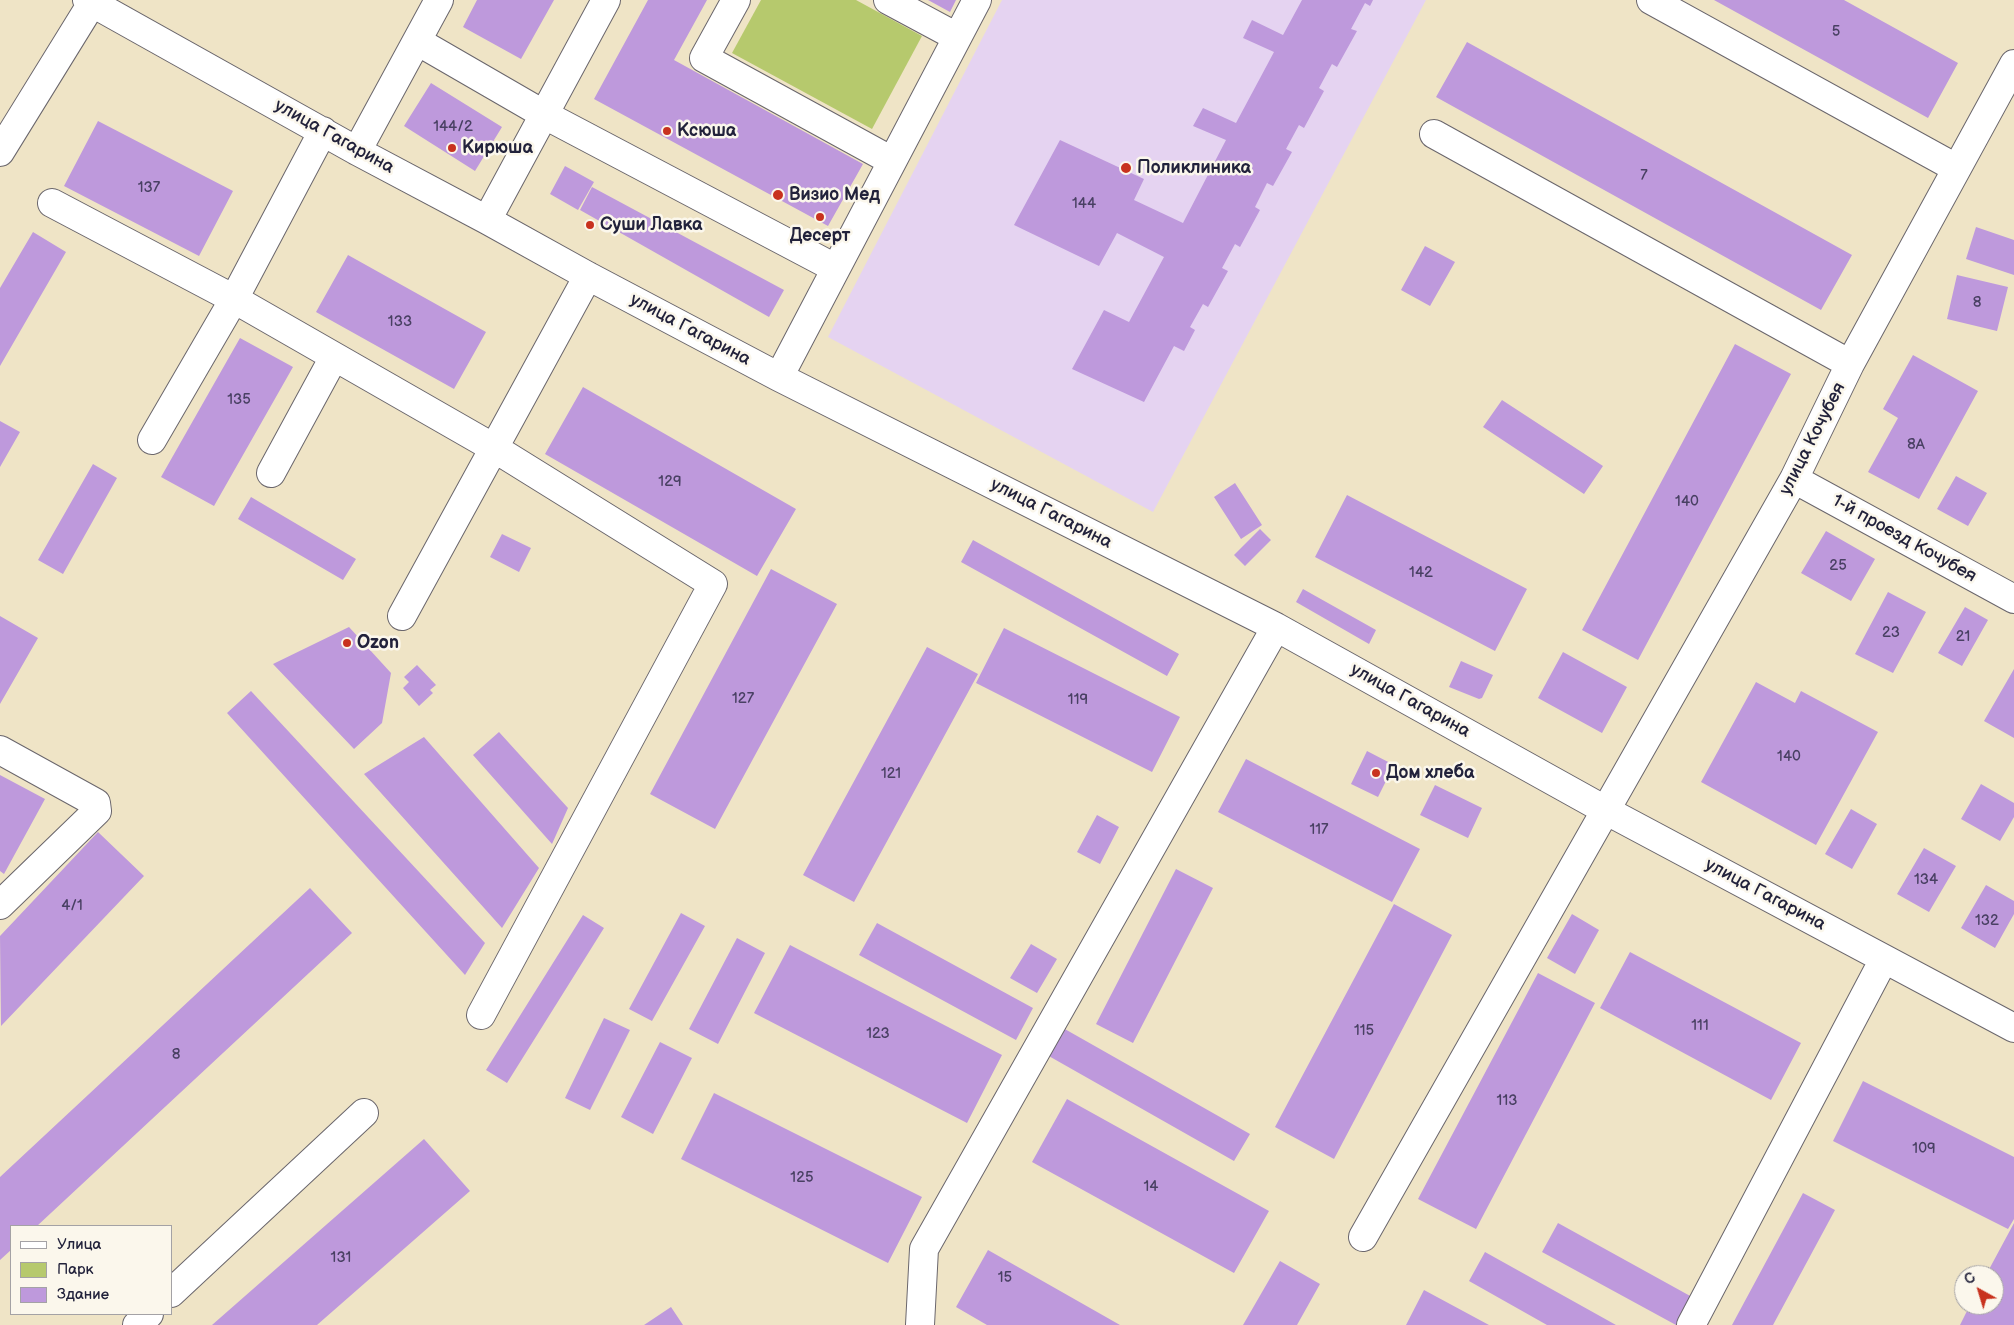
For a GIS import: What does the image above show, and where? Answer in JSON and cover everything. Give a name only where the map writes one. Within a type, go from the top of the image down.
[{"type":"street","points":[[357,151],[439,0]]},
{"type":"street","points":[[487,220],[606,0]]},
{"type":"street","points":[[736,0],[704,58],[892,161]]},
{"type":"street","points":[[888,0],[957,37]]},
{"type":"street","points":[[779,377],[976,0]]},
{"type":"street","points":[[1651,0],[1956,168]]},
{"type":"street","points":[[0,152],[89,2]]},
{"type":"street","name":"улица Гагарина","points":[[89,2],[357,151],[588,276],[779,377],[1276,627],[1607,811],[2014,1028]]},
{"type":"street","points":[[417,41],[544,115],[835,268]]},
{"type":"street","name":"улица Кочубея","points":[[1363,1238],[1794,479],[1850,364],[2014,64]]},
{"type":"street","points":[[152,440],[234,299],[323,131]]},
{"type":"street","points":[[1434,134],[1850,364]]},
{"type":"street","points":[[52,203],[234,299],[494,448],[713,584],[481,1015]]},
{"type":"street","points":[[402,616],[588,276]]},
{"type":"street","points":[[271,472],[334,357]]},
{"type":"street","name":"1-й проезд Кочубея","points":[[1794,479],[2014,599]]},
{"type":"street","points":[[920,1325],[924,1249],[1276,627]]},
{"type":"street","points":[[0,750],[96,804],[98,811],[0,905]]},
{"type":"street","points":[[1691,1325],[1884,959]]},
{"type":"street","points":[[172,1292],[364,1113]]},
{"type":"street","points":[[136,1325],[148,1315]]},
{"type":"shaded area","name":"Поликлиника","points":[[1002,0],[1426,0],[1153,512],[828,337]]},
{"type":"green space","points":[[761,0],[856,0],[922,36],[872,129],[732,53]]},
{"type":"building","points":[[477,0],[554,0],[521,59],[463,27]]},
{"type":"building","points":[[648,0],[707,0],[674,60],[863,164],[828,226],[594,99]]},
{"type":"building","points":[[928,0],[956,0],[950,12]]},
{"type":"building","points":[[1302,0],[1373,0],[1370,6],[1365,3],[1351,29],[1357,31],[1337,67],[1332,64],[1319,88],[1324,91],[1304,128],[1299,125],[1286,149],[1292,152],[1273,186],[1267,183],[1255,207],[1260,210],[1240,247],[1235,244],[1222,268],[1228,271],[1208,307],[1203,304],[1190,327],[1195,330],[1184,351],[1174,346],[1144,402],[1072,369],[1104,310],[1129,322],[1164,257],[1117,233],[1099,266],[1014,225],[1060,140],[1144,179],[1134,200],[1183,223],[1226,140],[1193,126],[1203,108],[1236,123],[1274,52],[1243,38],[1252,20],[1283,35]]},
{"type":"building","points":[[1714,0],[1844,0],[1958,63],[1928,118]]},
{"type":"building","points":[[1467,42],[1852,255],[1821,310],[1436,97]]},
{"type":"building","points":[[431,83],[502,127],[475,171],[404,126]]},
{"type":"building","points":[[98,121],[233,191],[199,256],[64,186]]},
{"type":"building","points":[[565,166],[594,182],[578,210],[550,194]]},
{"type":"building","points":[[592,187],[784,290],[769,317],[580,210]]},
{"type":"building","points":[[1976,227],[2014,240],[2014,275],[1966,259]]},
{"type":"building","points":[[33,232],[66,252],[0,366],[0,288]]},
{"type":"building","points":[[1425,246],[1455,262],[1430,306],[1401,290]]},
{"type":"building","points":[[348,255],[486,332],[454,389],[316,312]]},
{"type":"building","points":[[1957,275],[2008,287],[1997,331],[1947,319]]},
{"type":"building","points":[[240,338],[293,367],[214,506],[161,477]]},
{"type":"building","points":[[1735,344],[1791,374],[1638,660],[1582,630]]},
{"type":"building","points":[[1913,355],[1978,391],[1919,499],[1868,472],[1898,418],[1883,409]]},
{"type":"building","points":[[583,387],[796,509],[757,576],[545,454]]},
{"type":"building","points":[[1502,400],[1603,466],[1584,494],[1483,427]]},
{"type":"building","points":[[0,421],[20,432],[0,467]]},
{"type":"building","points":[[93,464],[117,478],[63,574],[38,560]]},
{"type":"building","points":[[1956,476],[1987,493],[1968,526],[1937,509]]},
{"type":"building","points":[[1235,483],[1262,525],[1241,539],[1214,497]]},
{"type":"building","points":[[1347,495],[1527,589],[1495,651],[1315,557]]},
{"type":"building","points":[[251,497],[356,559],[343,580],[238,519]]},
{"type":"building","points":[[1260,529],[1271,540],[1245,566],[1234,555]]},
{"type":"building","points":[[1826,531],[1875,559],[1851,601],[1801,573]]},
{"type":"building","points":[[502,534],[531,548],[519,572],[490,557]]},
{"type":"building","points":[[973,540],[1179,654],[1167,676],[961,562]]},
{"type":"building","points":[[771,569],[837,604],[715,829],[650,794]]},
{"type":"building","points":[[1303,589],[1376,630],[1369,644],[1296,602]]},
{"type":"building","points":[[1888,592],[1926,612],[1893,673],[1855,654]]},
{"type":"building","points":[[1965,607],[1988,620],[1962,666],[1938,653]]},
{"type":"building","points":[[0,616],[38,638],[0,704]]},
{"type":"building","points":[[349,627],[391,673],[382,723],[354,749],[273,664]]},
{"type":"building","points":[[1004,628],[1180,717],[1152,772],[976,683]]},
{"type":"building","points":[[927,647],[978,674],[854,902],[803,875]]},
{"type":"building","points":[[1563,652],[1627,687],[1602,733],[1538,698]]},
{"type":"building","points":[[1461,661],[1493,675],[1482,698],[1479,699],[1449,687]]},
{"type":"building","points":[[417,665],[436,685],[430,690],[433,693],[419,706],[403,688],[409,682],[404,677]]},
{"type":"building","points":[[2014,669],[2014,738],[1984,721]]},
{"type":"building","points":[[1756,682],[1795,703],[1801,691],[1878,732],[1816,845],[1701,782]]},
{"type":"building","points":[[251,691],[485,943],[465,975],[227,713]]},
{"type":"building","points":[[499,732],[568,808],[552,844],[473,755]]},
{"type":"building","points":[[424,737],[539,868],[502,928],[364,774]]},
{"type":"building","points":[[1367,751],[1394,765],[1378,797],[1351,784]]},
{"type":"building","points":[[1246,759],[1420,849],[1392,902],[1218,812]]},
{"type":"building","points":[[0,775],[45,799],[4,874],[0,871]]},
{"type":"building","points":[[1981,784],[2014,803],[2014,817],[2000,841],[1961,819]]},
{"type":"building","points":[[1435,785],[1482,808],[1468,838],[1420,815]]},
{"type":"building","points":[[1851,809],[1877,824],[1852,869],[1825,854]]},
{"type":"building","points":[[1097,815],[1119,827],[1100,864],[1077,852]]},
{"type":"building","points":[[98,832],[144,876],[1,1026],[0,936]]},
{"type":"building","points":[[1924,848],[1956,866],[1929,912],[1897,894]]},
{"type":"building","points":[[1176,869],[1213,888],[1133,1043],[1096,1024]]},
{"type":"building","points":[[1986,885],[2014,901],[2014,914],[1995,948],[1961,928]]},
{"type":"building","points":[[310,888],[352,933],[38,1225],[10,1225],[10,1251],[0,1260],[0,1177]]},
{"type":"building","points":[[1394,904],[1452,935],[1334,1159],[1275,1127]]},
{"type":"building","points":[[681,913],[705,926],[652,1021],[629,1009]]},
{"type":"building","points":[[1572,914],[1599,930],[1575,974],[1547,958]]},
{"type":"building","points":[[583,915],[604,928],[507,1083],[486,1070]]},
{"type":"building","points":[[877,923],[1033,1008],[1016,1040],[859,955]]},
{"type":"building","points":[[737,938],[765,953],[718,1044],[689,1029]]},
{"type":"building","points":[[1031,944],[1057,959],[1037,993],[1010,978]]},
{"type":"building","points":[[790,945],[1002,1055],[967,1123],[754,1013]]},
{"type":"building","points":[[1630,952],[1801,1043],[1771,1100],[1600,1008]]},
{"type":"building","points":[[1538,973],[1595,1003],[1476,1229],[1418,1199]]},
{"type":"building","points":[[604,1018],[630,1030],[590,1110],[565,1098]]},
{"type":"building","points":[[1063,1028],[1250,1134],[1234,1161],[1047,1055]]},
{"type":"building","points":[[660,1042],[692,1058],[653,1134],[621,1117]]},
{"type":"building","points":[[1863,1081],[2014,1157],[2014,1219],[2008,1229],[1833,1141]]},
{"type":"building","points":[[714,1093],[922,1197],[888,1263],[681,1159]]},
{"type":"building","points":[[1067,1099],[1269,1211],[1234,1273],[1032,1162]]},
{"type":"building","points":[[424,1139],[470,1191],[317,1325],[212,1325]]},
{"type":"building","points":[[1803,1193],[1835,1210],[1773,1325],[1732,1325]]},
{"type":"building","points":[[1558,1223],[1692,1297],[1676,1325],[1542,1252]]},
{"type":"building","points":[[2014,1223],[2014,1325],[1960,1325],[1965,1315],[2004,1315],[2004,1265],[1991,1265]]},
{"type":"building","points":[[988,1250],[1120,1325],[987,1325],[956,1307]]},
{"type":"building","points":[[1485,1252],[1616,1325],[1547,1325],[1469,1281]]},
{"type":"building","points":[[1280,1261],[1320,1284],[1297,1325],[1243,1325]]},
{"type":"building","points":[[1424,1290],[1489,1325],[1406,1325]]},
{"type":"building","points":[[671,1307],[683,1325],[644,1325]]},
{"type":"place","name":"Ксюша","points":[[667,131]]},
{"type":"place","name":"Кирюша","points":[[452,148]]},
{"type":"place","name":"Поликлиника","points":[[1126,168]]},
{"type":"place","name":"Визио Мед","points":[[778,195]]},
{"type":"place","name":"Десерт","points":[[820,217]]},
{"type":"place","name":"Суши Лавка","points":[[590,225]]},
{"type":"place","name":"Ozon","points":[[347,643]]},
{"type":"place","name":"Дом хлеба","points":[[1376,773]]}]
